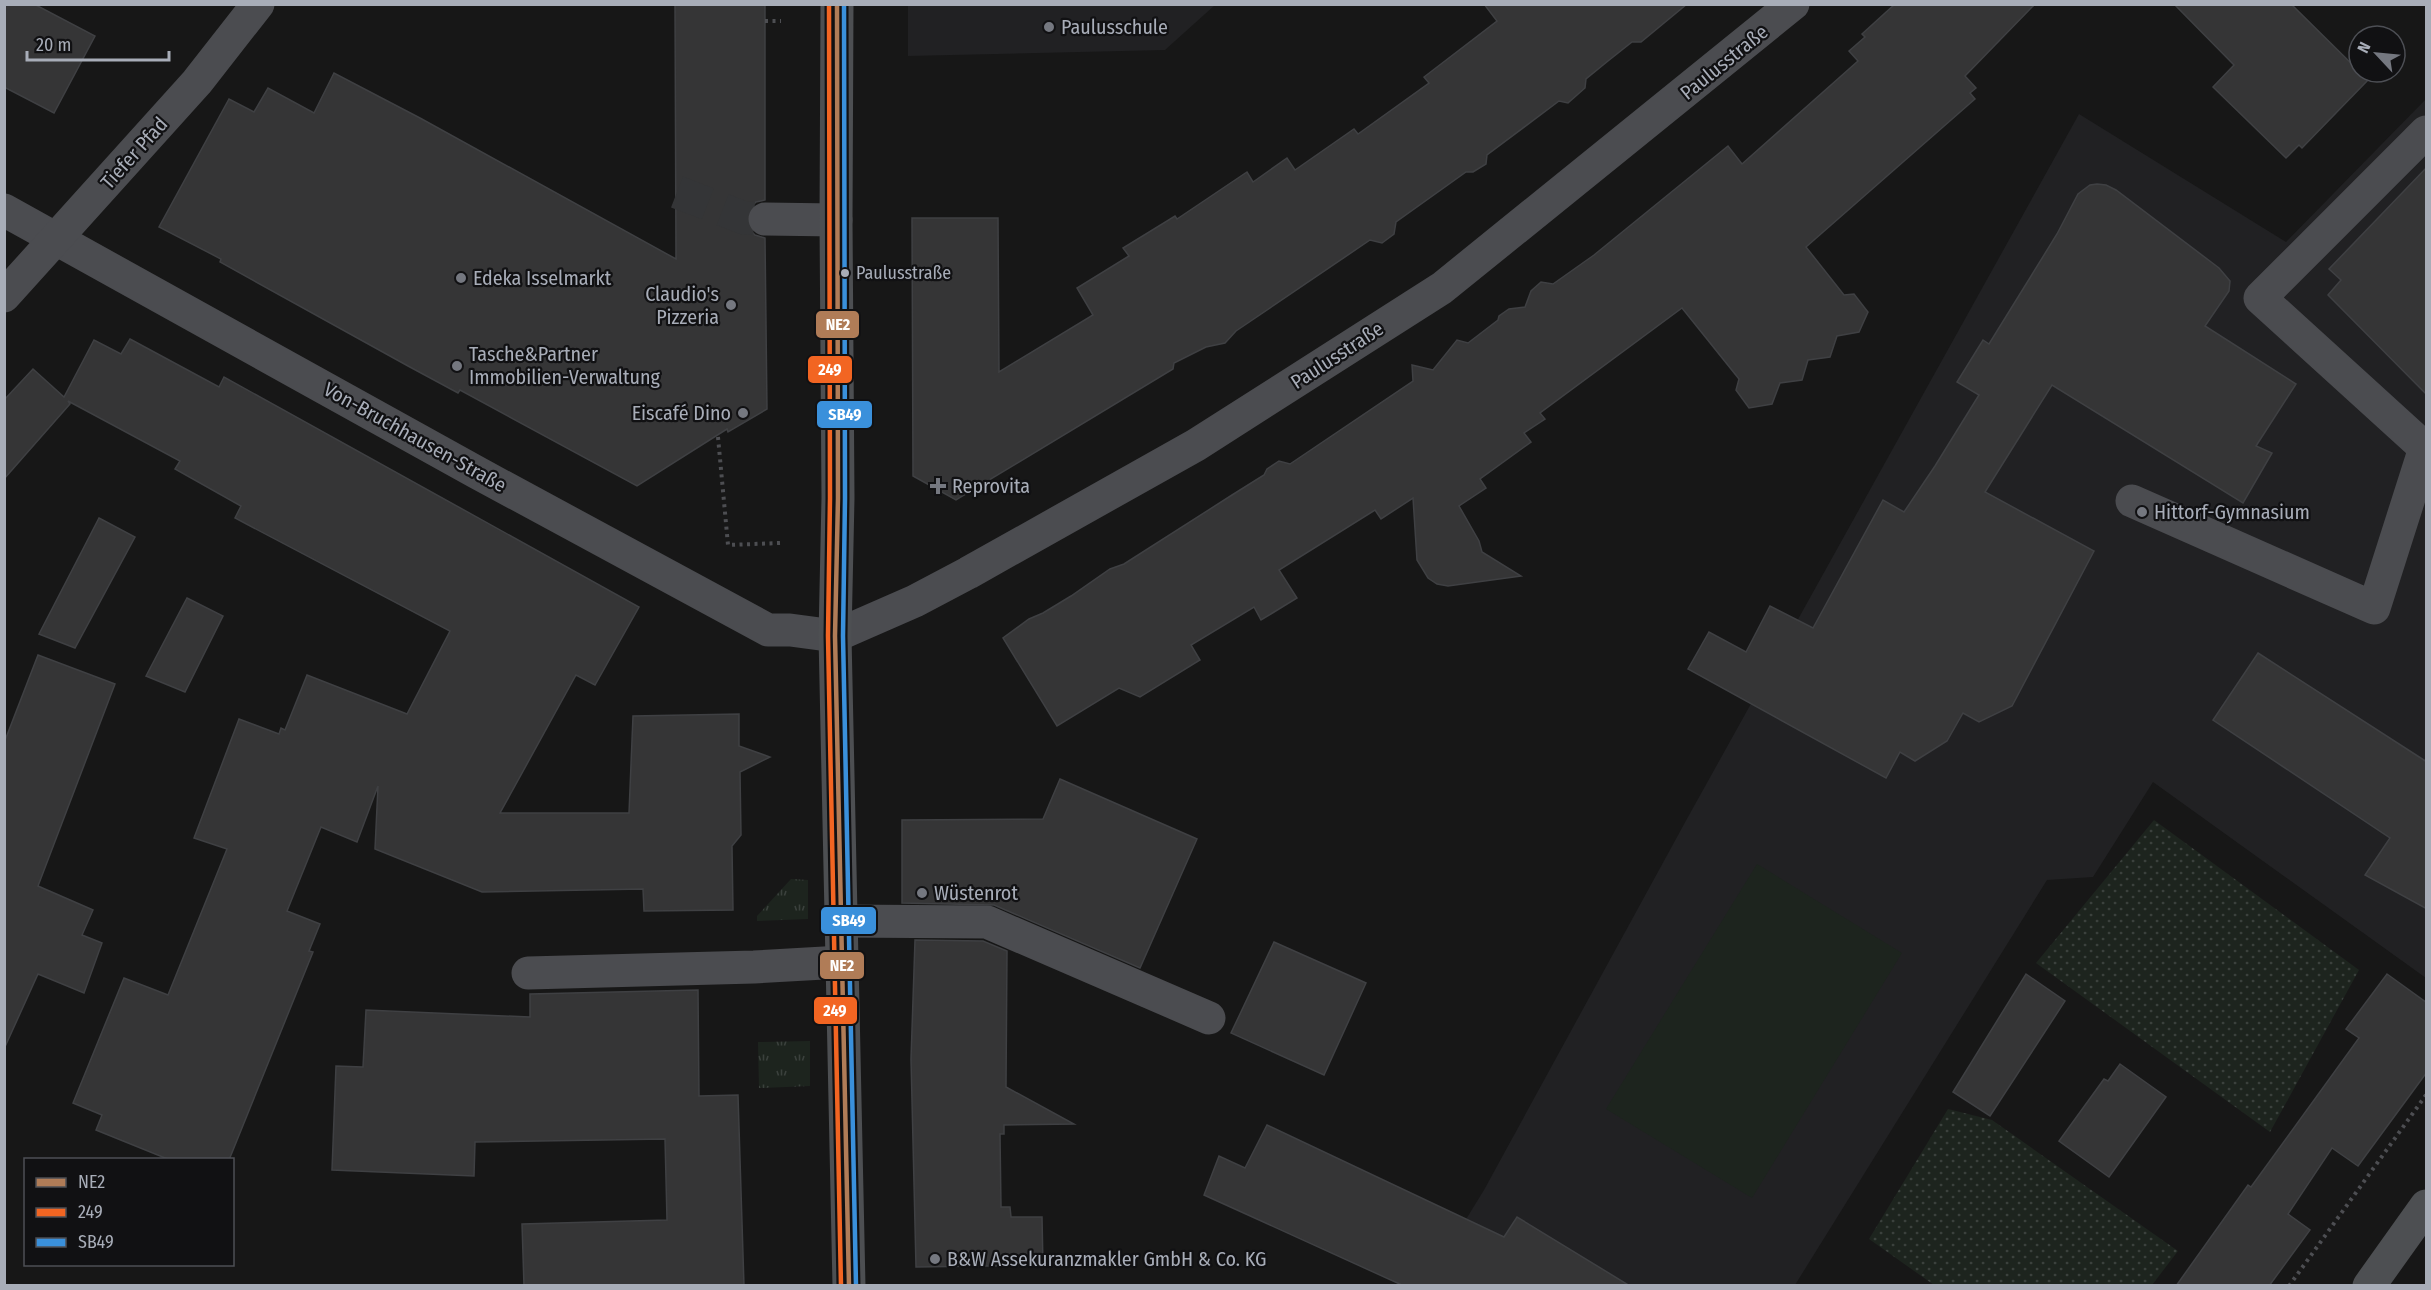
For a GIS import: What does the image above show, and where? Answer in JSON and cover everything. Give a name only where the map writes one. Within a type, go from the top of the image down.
[{"type":"main road","points":[[837,4],[838,498],[835,636],[849,1286]]},
{"type":"main road","points":[[2369,1286],[2427,1206]]},
{"type":"street","name":"Tiefer Pfad","points":[[4,296],[197,82],[258,4]]},
{"type":"street","name":"Paulusstraße","points":[[835,636],[933,592],[1196,445],[1442,288],[1793,4]]},
{"type":"street","points":[[2132,501],[2374,608],[2425,448],[2260,298],[2427,132]]},
{"type":"street","name":"Von-Bruchhausen-Straße","points":[[4,210],[768,630],[790,630],[835,636]]},
{"type":"street","points":[[765,219],[836,220]]},
{"type":"street","points":[[841,921],[987,922],[1209,1018]]},
{"type":"street","points":[[528,973],[754,967],[842,962]]},
{"type":"path","points":[[765,21],[781,21]]},
{"type":"path","points":[[718,437],[728,545],[780,543]]},
{"type":"path","points":[[2289,1286],[2427,1095]]},
{"type":"shaded area","name":"Paulusschule","points":[[908,4],[1215,5],[1165,50],[908,56]]},
{"type":"shaded area","name":"Hittorf-Gymnasium","points":[[2426,99],[2426,978],[2153,782],[2093,877],[2047,880],[1795,1285],[1425,1286],[1484,1190],[1688,817],[2079,114],[2286,242]]},
{"type":"green space","points":[[2154,820],[2359,970],[2270,1132],[2036,963]]},
{"type":"green space","points":[[1757,864],[1902,953],[1752,1198],[1606,1109]]},
{"type":"green space","points":[[791,879],[808,880],[808,919],[757,921],[757,916]]},
{"type":"green space","points":[[810,1041],[810,1086],[759,1088],[758,1042]]},
{"type":"green space","points":[[1948,1109],[1992,1120],[2178,1251],[2152,1285],[1934,1285],[1869,1239]]},
{"type":"building","points":[[4,4],[34,4],[95,36],[54,113],[4,87]]},
{"type":"building","name":"Edeka Isselmarkt","points":[[675,4],[765,4],[765,200],[756,202],[749,209],[746,219],[748,228],[755,235],[765,238],[767,409],[728,432],[727,429],[637,486],[460,390],[458,393],[408,366],[220,262],[221,259],[159,227],[229,99],[254,112],[268,88],[314,113],[334,73],[676,259]]},
{"type":"building","points":[[1484,4],[1687,4],[1641,42],[1632,42],[1586,79],[1585,88],[1568,103],[1559,101],[1487,155],[1486,164],[1473,172],[1466,172],[1396,222],[1394,234],[1382,243],[1370,240],[1236,331],[1225,343],[1206,347],[1174,363],[1173,369],[956,500],[913,476],[912,218],[998,218],[999,372],[1093,315],[1077,288],[1129,256],[1123,248],[1175,216],[1177,219],[1247,172],[1253,182],[1287,158],[1295,170],[1354,129],[1358,134],[1429,83],[1424,77],[1497,21]]},
{"type":"building","points":[[1895,4],[2035,4],[1965,76],[1976,88],[1970,93],[1975,99],[1806,247],[1844,295],[1854,294],[1868,312],[1859,332],[1837,336],[1830,357],[1808,360],[1802,380],[1780,383],[1772,404],[1749,408],[1736,390],[1739,379],[1682,308],[1540,413],[1545,419],[1524,433],[1531,442],[1480,479],[1486,488],[1459,506],[1479,541],[1482,552],[1521,576],[1448,586],[1437,584],[1428,578],[1417,560],[1413,498],[1381,519],[1375,510],[1279,570],[1297,598],[1261,620],[1254,607],[1191,645],[1200,660],[1140,697],[1119,688],[1057,726],[1003,638],[1029,619],[1071,596],[1110,569],[1124,564],[1264,475],[1267,469],[1279,461],[1290,464],[1413,381],[1412,365],[1433,370],[1457,340],[1468,343],[1509,309],[1525,307],[1531,291],[1541,282],[1553,284],[1594,255],[1728,146],[1742,164],[1858,61],[1849,51],[1865,37],[1862,34]]},
{"type":"building","points":[[2174,4],[2291,4],[2347,59],[2347,84],[2364,84],[2302,148],[2299,145],[2286,158],[2213,87],[2234,65]]},
{"type":"building","points":[[2427,167],[2427,395],[2328,295],[2341,280],[2329,269]]},
{"type":"building","points":[[2097,184],[2116,190],[2219,268],[2230,281],[2229,291],[2205,326],[2296,384],[2256,446],[2272,453],[2243,503],[2052,385],[1985,492],[2094,551],[2012,706],[1979,722],[1963,713],[1947,741],[1915,761],[1900,752],[1886,778],[1688,669],[1709,632],[1746,652],[1770,606],[1813,628],[1883,500],[1904,512],[1935,466],[1979,395],[1957,382],[1983,340],[1989,344],[2057,234],[2078,194],[2090,185]]},
{"type":"building","points":[[130,339],[219,387],[224,377],[639,607],[595,685],[576,675],[500,813],[629,813],[633,716],[739,714],[739,746],[770,757],[740,772],[741,835],[732,846],[733,910],[644,911],[643,889],[482,892],[375,849],[378,786],[357,842],[321,827],[287,911],[320,924],[309,951],[313,952],[230,1158],[165,1158],[96,1130],[102,1115],[73,1103],[124,978],[168,995],[227,849],[194,838],[239,719],[279,734],[281,728],[285,730],[307,675],[407,714],[450,631],[235,518],[241,506],[175,469],[180,461],[68,401],[70,404],[4,479],[4,400],[33,369],[64,397],[94,340],[121,354]]},
{"type":"building","points":[[99,518],[135,537],[75,648],[39,634]]},
{"type":"building","points":[[187,598],[223,616],[185,692],[146,676]]},
{"type":"building","points":[[2258,653],[2427,762],[2427,909],[2365,875],[2390,838],[2213,720]]},
{"type":"building","points":[[38,655],[115,684],[38,886],[93,910],[82,935],[102,943],[84,993],[38,974],[4,1049],[4,743]]},
{"type":"building","points":[[1060,779],[1197,839],[1140,968],[994,905],[902,903],[902,820],[1043,819]]},
{"type":"building","points":[[915,940],[983,941],[1007,951],[1006,1087],[1074,1124],[1004,1125],[1004,1134],[1000,1134],[1001,1207],[1010,1207],[1011,1217],[1042,1217],[1043,1265],[916,1267],[911,1059]]},
{"type":"building","points":[[1274,942],[1366,983],[1324,1075],[1231,1033]]},
{"type":"building","points":[[2026,974],[2065,1001],[1990,1116],[1953,1092]]},
{"type":"building","points":[[2387,974],[2427,1003],[2427,1072],[2358,1166],[2332,1148],[2288,1214],[2310,1230],[2269,1286],[2176,1286],[2248,1185],[2251,1187],[2359,1038],[2346,1029]]},
{"type":"building","points":[[698,990],[699,1096],[738,1095],[744,1286],[524,1286],[522,1224],[667,1220],[665,1139],[475,1142],[474,1176],[332,1170],[336,1066],[363,1067],[366,1010],[530,1017],[530,994]]},
{"type":"building","points":[[2120,1064],[2166,1097],[2109,1177],[2059,1141],[2104,1079],[2108,1081]]},
{"type":"building","points":[[1267,1125],[1504,1237],[1517,1217],[1630,1286],[1404,1286],[1204,1195],[1219,1156],[1245,1168]]},
{"type":"tunnel","points":[[677,192],[744,218],[765,219]]},
{"type":"transit line","name":"249","points":[[829,4],[828,636],[841,1286]]},
{"type":"transit line","name":"NE2","points":[[837,4],[838,498],[835,636],[849,1286]]},
{"type":"transit line","name":"SB49","points":[[844,4],[843,636],[856,1286]]},
{"type":"place","name":"Paulusschule","points":[[1049,27]]},
{"type":"place","name":"Paulusstraße","points":[[845,273]]},
{"type":"place","name":"Edeka Isselmarkt","points":[[461,278]]},
{"type":"place","name":"Claudio's Pizzeria","points":[[731,305]]},
{"type":"place","name":"Tasche&Partner Immobilien-Verwaltung","points":[[457,366]]},
{"type":"place","name":"Eiscafé Dino","points":[[743,413]]},
{"type":"place","name":"Reprovita","points":[[938,486]]},
{"type":"place","name":"Hittorf-Gymnasium","points":[[2142,512]]},
{"type":"place","name":"Wüstenrot","points":[[922,893]]},
{"type":"place","name":"B&W Assekuranzmakler GmbH & Co. KG","points":[[935,1259]]}]
